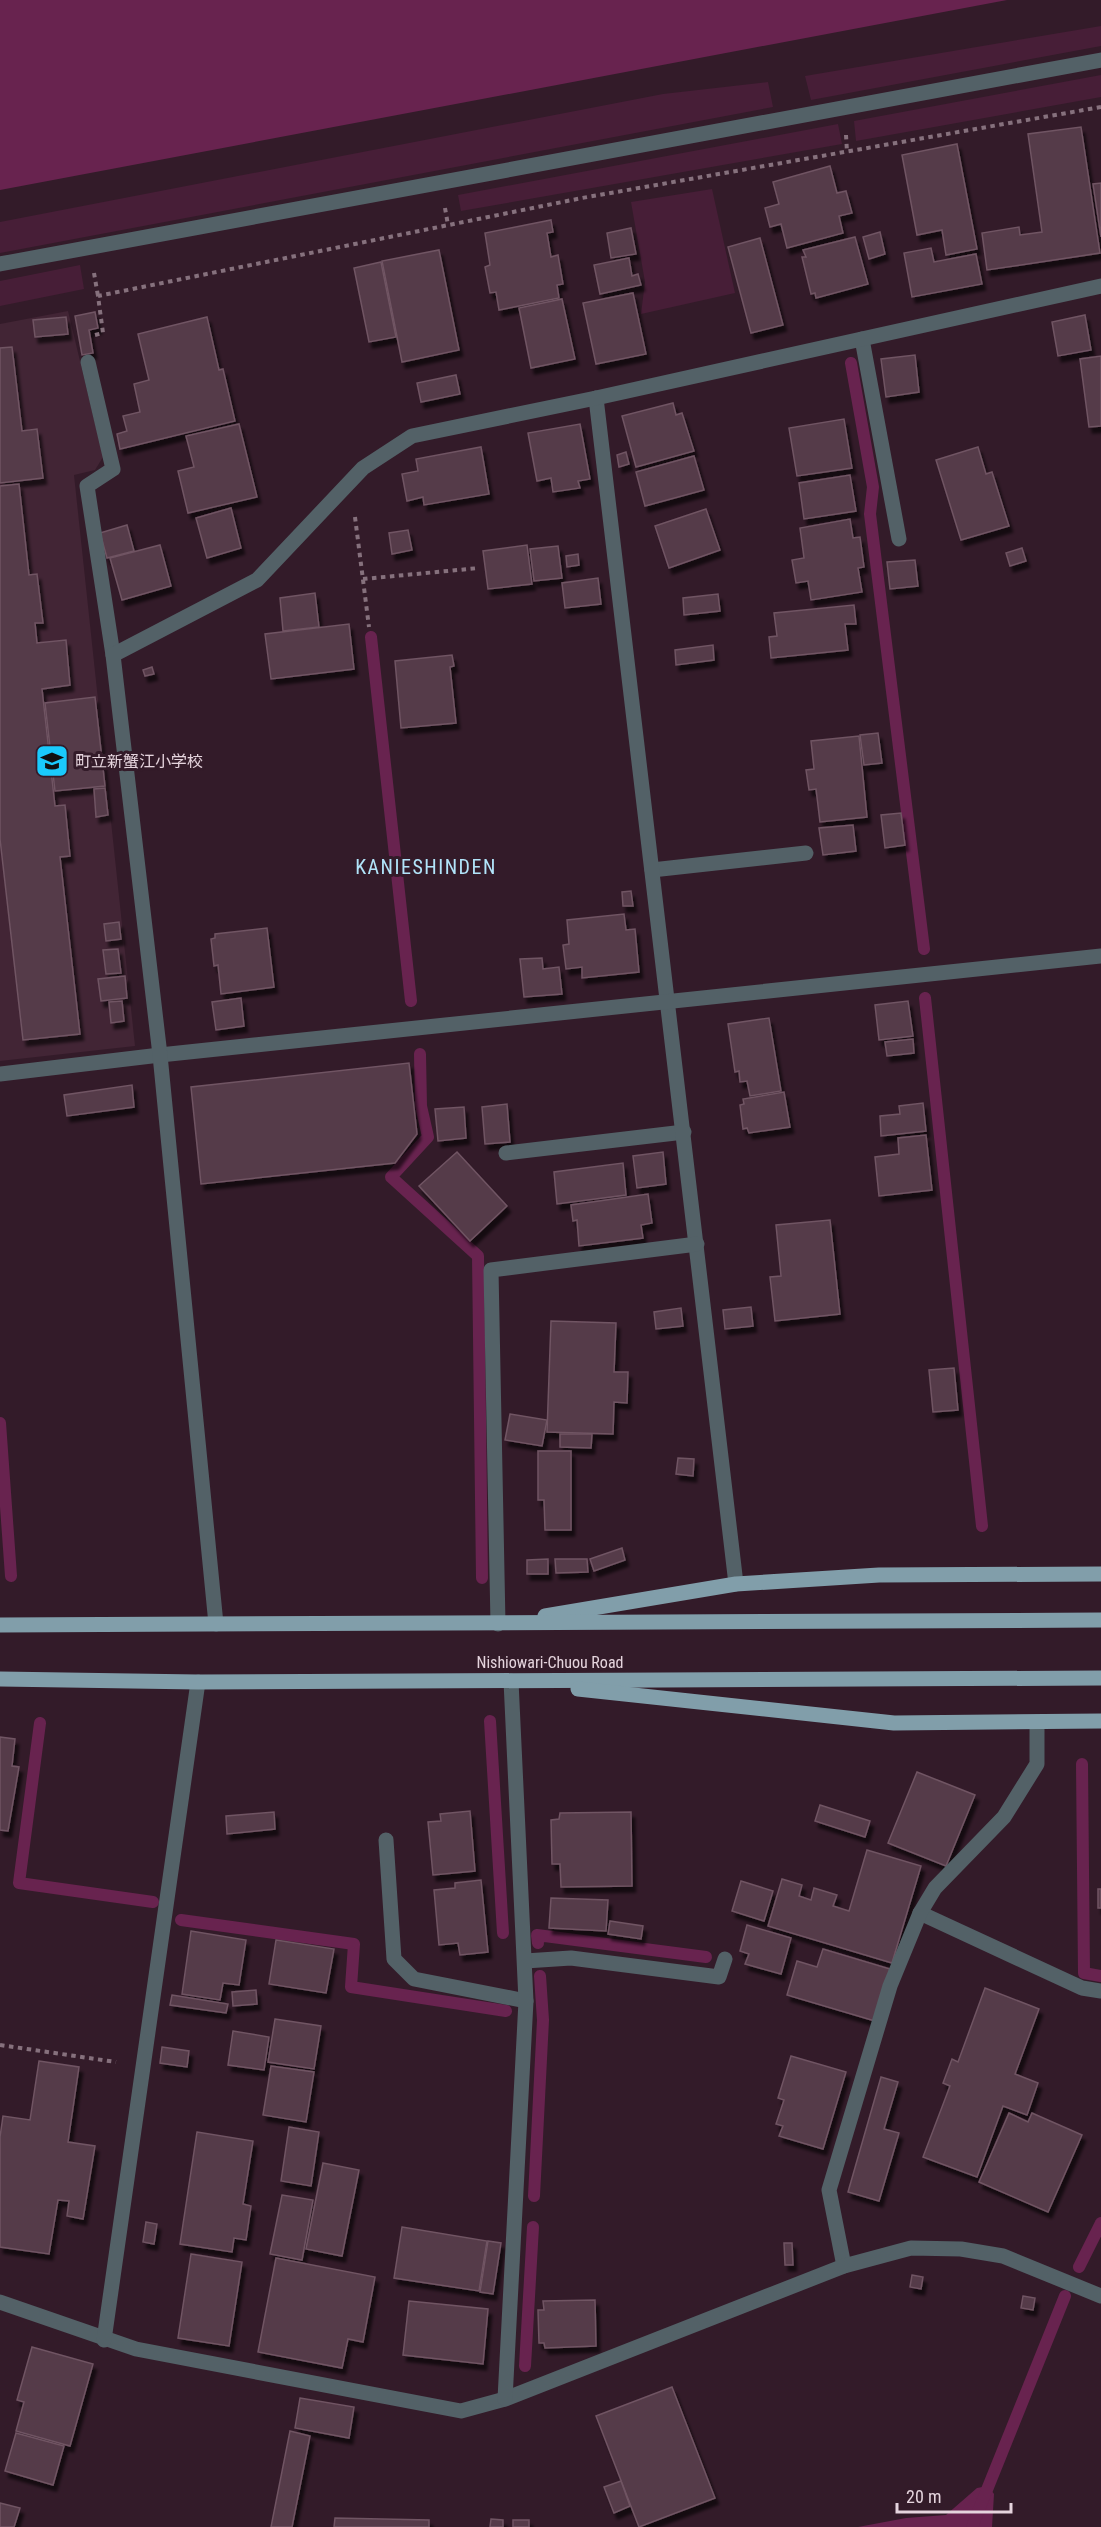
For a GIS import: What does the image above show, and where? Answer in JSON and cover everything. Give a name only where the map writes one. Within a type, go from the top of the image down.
[{"type":"main road","points":[[498,1624],[736,1584],[879,1575],[1101,1574]]},
{"type":"main road","points":[[0,1625],[1101,1620]]},
{"type":"main road","name":"Nishiowari-Chuou Road","points":[[0,1679],[198,1682],[1101,1678]]},
{"type":"main road","points":[[511,1681],[894,1722],[1101,1721]]},
{"type":"street","points":[[0,264],[1101,60]]},
{"type":"street","points":[[113,655],[257,580],[363,468],[412,436],[596,398],[1101,286]]},
{"type":"street","points":[[861,339],[899,539]]},
{"type":"street","points":[[88,362],[113,469],[87,486],[113,655],[160,1055],[216,1624]]},
{"type":"street","points":[[596,398],[669,1001],[736,1584]]},
{"type":"street","points":[[652,870],[806,853]]},
{"type":"street","points":[[0,1074],[160,1055],[1101,956]]},
{"type":"street","points":[[506,1153],[684,1132]]},
{"type":"street","points":[[498,1624],[491,1270],[696,1244]]},
{"type":"street","points":[[505,2399],[526,2001],[511,1681]]},
{"type":"street","points":[[104,2340],[198,1682]]},
{"type":"street","points":[[844,2266],[829,2190],[890,1986],[920,1913],[935,1888],[1004,1817],[1037,1764],[1038,1722]]},
{"type":"street","points":[[386,1840],[394,1959],[414,1979],[526,2001]]},
{"type":"street","points":[[920,1913],[1082,1988],[1101,1991]]},
{"type":"street","points":[[525,1961],[571,1958],[719,1977],[725,1959]]},
{"type":"street","points":[[0,2302],[104,2340],[136,2349],[461,2411],[505,2399],[844,2266],[911,2248],[961,2249],[1003,2256],[1101,2296]]},
{"type":"path","points":[[88,362],[98,360],[95,334],[103,333],[98,296],[582,198],[1101,107]]},
{"type":"path","points":[[351,482],[369,627]]},
{"type":"path","points":[[363,579],[479,568]]},
{"type":"path","points":[[0,2045],[144,2067]]},
{"type":"shaded area","points":[[0,0],[1007,0],[0,190]]},
{"type":"shaded area","points":[[1101,26],[1101,46],[811,100],[805,76]]},
{"type":"shaded area","points":[[1101,75],[1101,97],[856,141],[854,121]]},
{"type":"shaded area","points":[[768,82],[773,107],[0,253],[0,222],[663,94]]},
{"type":"shaded area","points":[[838,124],[842,144],[461,211],[458,195]]},
{"type":"shaded area","points":[[712,189],[735,293],[641,314],[645,282],[631,202]]},
{"type":"shaded area","points":[[80,265],[84,289],[0,306],[0,281]]},
{"type":"shaded area","name":"町立新蟹江小学校","points":[[68,311],[103,457],[95,470],[74,475],[135,1046],[0,1061],[0,324]]},
{"type":"shaded area","points":[[988,2486],[994,2494],[992,2527],[858,2527],[906,2518],[946,2515],[977,2488]]},
{"type":"building","points":[[1081,127],[1100,253],[987,270],[982,233],[1019,227],[1020,235],[1042,232],[1028,134]]},
{"type":"building","points":[[957,144],[977,249],[946,255],[942,230],[917,235],[902,155]]},
{"type":"building","points":[[830,166],[837,193],[846,191],[852,213],[839,216],[843,233],[787,248],[781,224],[770,227],[765,208],[779,204],[773,182]]},
{"type":"building","points":[[1101,183],[1101,237],[1093,184]]},
{"type":"building","points":[[551,220],[553,232],[547,233],[551,257],[558,255],[563,284],[557,285],[559,298],[499,310],[496,292],[490,293],[485,267],[490,265],[485,233]]},
{"type":"building","points":[[631,228],[636,254],[611,258],[607,233]]},
{"type":"building","points":[[880,232],[885,254],[869,259],[863,237]]},
{"type":"building","points":[[855,237],[868,284],[816,298],[815,293],[811,294],[802,257],[806,257],[803,250]]},
{"type":"building","points":[[760,238],[783,325],[751,333],[728,247]]},
{"type":"building","points":[[931,248],[934,262],[976,254],[982,284],[912,297],[904,253]]},
{"type":"building","points":[[439,250],[459,350],[402,362],[382,261]]},
{"type":"building","points":[[629,258],[632,276],[638,274],[641,285],[600,294],[594,265]]},
{"type":"building","points":[[381,262],[396,337],[369,342],[354,268]]},
{"type":"building","points":[[633,293],[646,354],[596,364],[583,303]]},
{"type":"building","points":[[562,299],[575,359],[531,368],[519,308]]},
{"type":"building","points":[[95,312],[98,328],[89,330],[93,353],[82,355],[75,316]]},
{"type":"building","points":[[1085,315],[1091,350],[1058,356],[1052,322]]},
{"type":"building","points":[[66,317],[68,334],[35,337],[33,320]]},
{"type":"building","points":[[207,317],[219,370],[223,369],[235,421],[120,449],[117,434],[127,431],[123,416],[140,412],[134,384],[149,380],[138,334]]},
{"type":"building","points":[[12,347],[22,431],[37,429],[43,478],[0,483],[0,348]]},
{"type":"building","points":[[915,355],[919,392],[886,397],[881,359]]},
{"type":"building","points":[[1101,356],[1101,426],[1089,427],[1080,359]]},
{"type":"building","points":[[456,375],[460,394],[421,402],[417,383]]},
{"type":"building","points":[[673,403],[676,415],[682,413],[694,451],[636,467],[622,416]]},
{"type":"building","points":[[844,419],[852,468],[797,476],[789,428]]},
{"type":"building","points":[[239,424],[257,497],[188,513],[178,471],[194,467],[186,436]]},
{"type":"building","points":[[580,424],[590,479],[578,481],[580,488],[553,492],[551,478],[537,481],[528,433]]},
{"type":"building","points":[[481,447],[489,494],[424,505],[423,497],[407,501],[402,474],[418,471],[416,459]]},
{"type":"building","points":[[978,447],[986,474],[992,472],[1009,526],[961,540],[936,460]]},
{"type":"building","points":[[626,452],[629,464],[619,467],[617,455]]},
{"type":"building","points":[[694,456],[704,490],[645,506],[636,472]]},
{"type":"building","points":[[850,475],[856,511],[804,519],[799,483]]},
{"type":"building","points":[[19,484],[29,575],[37,574],[43,623],[35,623],[37,643],[66,640],[70,685],[42,689],[55,806],[65,805],[70,856],[60,857],[80,1034],[23,1040],[0,839],[0,486]]},
{"type":"building","points":[[231,508],[241,548],[207,558],[196,518]]},
{"type":"building","points":[[706,509],[720,550],[669,568],[655,526]]},
{"type":"building","points":[[850,519],[853,538],[860,537],[864,567],[858,568],[862,592],[811,600],[808,581],[796,583],[792,560],[804,558],[800,528]]},
{"type":"building","points":[[127,525],[134,551],[107,558],[100,533]]},
{"type":"building","points":[[408,530],[412,550],[392,554],[389,533]]},
{"type":"building","points":[[160,545],[171,586],[122,600],[110,558]]},
{"type":"building","points":[[527,545],[532,584],[488,589],[483,551]]},
{"type":"building","points":[[558,546],[562,578],[534,581],[530,549]]},
{"type":"building","points":[[1022,548],[1026,561],[1010,566],[1006,553]]},
{"type":"building","points":[[578,554],[579,565],[567,567],[566,556]]},
{"type":"building","points":[[915,560],[918,586],[890,589],[887,562]]},
{"type":"building","points":[[598,578],[601,604],[565,608],[562,583]]},
{"type":"building","points":[[315,593],[319,627],[283,631],[280,598]]},
{"type":"building","points":[[718,594],[720,611],[684,615],[683,598]]},
{"type":"building","points":[[854,605],[856,624],[845,624],[848,650],[771,658],[769,637],[777,636],[774,613]]},
{"type":"building","points":[[349,624],[354,669],[271,679],[265,634]]},
{"type":"building","points":[[713,645],[714,660],[676,665],[675,650]]},
{"type":"building","points":[[452,655],[454,666],[450,667],[456,723],[401,728],[395,661]]},
{"type":"building","points":[[152,667],[154,674],[145,676],[143,670]]},
{"type":"building","points":[[95,697],[105,786],[55,791],[45,703]]},
{"type":"building","points":[[878,733],[882,763],[864,765],[860,735]]},
{"type":"building","points":[[859,736],[867,817],[820,822],[816,789],[809,790],[806,770],[814,769],[811,741]]},
{"type":"building","points":[[105,788],[108,815],[96,817],[94,789]]},
{"type":"building","points":[[901,813],[905,845],[885,848],[881,815]]},
{"type":"building","points":[[853,825],[856,851],[823,855],[819,828]]},
{"type":"building","points":[[631,891],[633,906],[623,906],[622,892]]},
{"type":"building","points":[[624,914],[626,930],[635,929],[639,972],[582,978],[582,967],[566,969],[563,945],[569,944],[567,920]]},
{"type":"building","points":[[119,922],[121,939],[106,941],[104,924]]},
{"type":"building","points":[[267,928],[274,987],[221,994],[218,965],[214,966],[211,939],[215,938],[215,934]]},
{"type":"building","points":[[118,949],[121,973],[106,974],[103,950]]},
{"type":"building","points":[[542,958],[543,969],[559,967],[562,994],[524,997],[520,959]]},
{"type":"building","points":[[125,976],[127,998],[101,1001],[98,979]]},
{"type":"building","points":[[241,998],[244,1026],[216,1030],[212,1002]]},
{"type":"building","points":[[122,1001],[124,1021],[111,1023],[109,1002]]},
{"type":"building","points":[[908,1001],[913,1036],[879,1040],[875,1005]]},
{"type":"building","points":[[769,1018],[781,1091],[750,1096],[747,1081],[740,1082],[739,1071],[735,1072],[728,1024]]},
{"type":"building","points":[[913,1039],[914,1053],[887,1056],[885,1042]]},
{"type":"building","points":[[409,1063],[417,1134],[395,1163],[201,1184],[191,1087]]},
{"type":"building","points":[[132,1085],[134,1107],[67,1116],[64,1095]]},
{"type":"building","points":[[784,1092],[790,1127],[749,1133],[747,1128],[743,1129],[740,1105],[744,1104],[743,1099]]},
{"type":"building","points":[[923,1103],[926,1131],[881,1136],[880,1116],[900,1114],[899,1106]]},
{"type":"building","points":[[507,1104],[510,1142],[485,1144],[482,1107]]},
{"type":"building","points":[[464,1107],[466,1138],[438,1141],[435,1109]]},
{"type":"building","points":[[926,1135],[932,1190],[879,1196],[875,1157],[899,1154],[898,1138]]},
{"type":"building","points":[[457,1152],[507,1206],[470,1241],[419,1186]]},
{"type":"building","points":[[663,1152],[666,1184],[637,1188],[633,1156]]},
{"type":"building","points":[[623,1163],[626,1195],[557,1204],[554,1172]]},
{"type":"building","points":[[648,1194],[652,1223],[641,1225],[643,1238],[579,1246],[577,1220],[573,1221],[571,1205]]},
{"type":"building","points":[[830,1220],[840,1314],[775,1321],[770,1277],[781,1276],[776,1225]]},
{"type":"building","points":[[751,1307],[753,1326],[725,1329],[723,1310]]},
{"type":"building","points":[[681,1308],[683,1326],[656,1329],[654,1312]]},
{"type":"building","points":[[551,1321],[616,1323],[614,1372],[628,1372],[627,1403],[614,1402],[613,1434],[547,1432]]},
{"type":"building","points":[[954,1368],[958,1410],[933,1412],[929,1370]]},
{"type":"building","points":[[510,1414],[547,1420],[542,1446],[505,1440]]},
{"type":"building","points":[[560,1434],[592,1434],[591,1448],[560,1447]]},
{"type":"building","points":[[538,1451],[571,1451],[571,1530],[545,1530],[544,1500],[538,1500]]},
{"type":"building","points":[[678,1458],[694,1459],[693,1476],[676,1474]]},
{"type":"building","points":[[622,1548],[625,1560],[594,1571],[590,1559]]},
{"type":"building","points":[[548,1559],[548,1574],[527,1574],[527,1560]]},
{"type":"building","points":[[555,1559],[587,1559],[588,1572],[556,1573]]},
{"type":"building","points":[[0,1737],[15,1739],[12,1766],[19,1767],[8,1831],[0,1830]]},
{"type":"building","points":[[917,1772],[975,1795],[946,1866],[888,1843]]},
{"type":"building","points":[[820,1805],[870,1821],[865,1837],[815,1821]]},
{"type":"building","points":[[470,1811],[475,1871],[433,1875],[428,1822],[441,1821],[440,1814]]},
{"type":"building","points":[[274,1812],[275,1829],[227,1834],[226,1816]]},
{"type":"building","points":[[631,1812],[632,1886],[561,1887],[560,1864],[552,1864],[551,1820],[559,1819],[560,1813]]},
{"type":"building","points":[[867,1850],[921,1866],[892,1963],[768,1926],[782,1879],[802,1885],[799,1896],[811,1900],[814,1888],[837,1895],[833,1906],[849,1911]]},
{"type":"building","points":[[481,1880],[488,1952],[460,1955],[458,1943],[439,1945],[434,1890],[455,1888],[455,1883]]},
{"type":"building","points":[[741,1881],[773,1891],[764,1921],[732,1911]]},
{"type":"building","points":[[1098,1889],[1101,1889],[1101,1908],[1098,1908]]},
{"type":"building","points":[[551,1898],[608,1900],[606,1931],[549,1928]]},
{"type":"building","points":[[610,1921],[643,1926],[641,1939],[608,1934]]},
{"type":"building","points":[[747,1925],[791,1938],[781,1974],[745,1964],[749,1954],[740,1951]]},
{"type":"building","points":[[191,1931],[246,1940],[239,1985],[223,1983],[220,2000],[182,1994]]},
{"type":"building","points":[[276,1940],[334,1949],[326,1993],[269,1984]]},
{"type":"building","points":[[823,1949],[890,1969],[875,2021],[787,1995],[797,1961],[817,1967]]},
{"type":"building","points":[[985,1988],[1039,2009],[1015,2074],[1038,2083],[1027,2115],[1003,2106],[977,2177],[923,2157],[950,2086],[943,2083],[952,2059],[958,2062]]},
{"type":"building","points":[[256,1990],[257,2004],[233,2006],[232,1992]]},
{"type":"building","points":[[172,1995],[228,2004],[226,2013],[170,2005]]},
{"type":"building","points":[[275,2019],[321,2026],[314,2069],[268,2062]]},
{"type":"building","points":[[233,2031],[269,2037],[264,2070],[228,2065]]},
{"type":"building","points":[[162,2047],[189,2051],[187,2067],[160,2063]]},
{"type":"building","points":[[791,2056],[846,2072],[823,2149],[779,2136],[783,2126],[776,2124],[784,2100],[778,2098]]},
{"type":"building","points":[[39,2061],[79,2067],[68,2142],[95,2146],[83,2219],[67,2216],[69,2201],[58,2200],[49,2254],[0,2247],[0,2137],[3,2116],[30,2120]]},
{"type":"building","points":[[271,2066],[314,2072],[306,2122],[263,2115]]},
{"type":"building","points":[[881,2077],[898,2082],[884,2129],[899,2133],[879,2201],[848,2192]]},
{"type":"building","points":[[1009,2113],[1028,2122],[1032,2113],[1082,2135],[1048,2212],[979,2182]]},
{"type":"building","points":[[289,2127],[319,2132],[311,2186],[281,2181]]},
{"type":"building","points":[[197,2132],[253,2141],[243,2204],[251,2206],[246,2240],[234,2238],[232,2252],[180,2244]]},
{"type":"building","points":[[323,2163],[359,2170],[342,2256],[306,2249]]},
{"type":"building","points":[[282,2195],[313,2200],[302,2260],[270,2254]]},
{"type":"building","points":[[146,2222],[157,2224],[154,2244],[143,2242]]},
{"type":"building","points":[[402,2227],[487,2241],[479,2291],[394,2278]]},
{"type":"building","points":[[488,2241],[501,2243],[493,2294],[480,2292]]},
{"type":"building","points":[[784,2243],[792,2243],[793,2265],[785,2265]]},
{"type":"building","points":[[191,2254],[242,2262],[229,2346],[178,2338]]},
{"type":"building","points":[[276,2258],[375,2277],[363,2342],[348,2339],[342,2368],[258,2352]]},
{"type":"building","points":[[912,2275],[923,2277],[921,2289],[910,2287]]},
{"type":"building","points":[[1023,2296],[1035,2298],[1033,2310],[1021,2308]]},
{"type":"building","points":[[595,2300],[596,2346],[545,2348],[544,2343],[539,2343],[538,2310],[544,2310],[543,2301]]},
{"type":"building","points":[[409,2301],[488,2309],[483,2364],[403,2355]]},
{"type":"building","points":[[32,2347],[93,2364],[70,2446],[16,2431],[24,2402],[17,2400]]},
{"type":"building","points":[[672,2387],[715,2498],[639,2527],[596,2416]]},
{"type":"building","points":[[300,2398],[354,2407],[349,2438],[295,2428]]},
{"type":"building","points":[[290,2431],[310,2436],[292,2527],[271,2527]]},
{"type":"building","points":[[16,2433],[64,2446],[53,2485],[5,2471]]},
{"type":"building","points":[[621,2481],[630,2506],[614,2513],[604,2487]]},
{"type":"building","points":[[0,2503],[20,2508],[14,2527],[0,2527]]},
{"type":"building","points":[[335,2518],[429,2520],[429,2527],[334,2527]]},
{"type":"building","points":[[491,2519],[503,2520],[503,2527],[490,2527]]},
{"type":"building","points":[[513,2520],[529,2520],[529,2527],[513,2527]]},
{"type":"waterway","points":[[851,363],[873,487],[870,514],[924,949]]},
{"type":"waterway","points":[[371,637],[411,1001]]},
{"type":"waterway","points":[[925,998],[982,1526]]},
{"type":"waterway","points":[[420,1054],[421,1106],[428,1137],[391,1177],[478,1256],[482,1578]]},
{"type":"waterway","points":[[0,1423],[11,1576]]},
{"type":"waterway","points":[[490,1721],[503,1933]]},
{"type":"waterway","points":[[40,1723],[19,1883],[153,1902]]},
{"type":"waterway","points":[[1082,1764],[1084,1973],[1101,1976]]},
{"type":"waterway","points":[[181,1920],[354,1944],[351,1987],[506,2011]]},
{"type":"waterway","points":[[538,1943],[537,1935],[706,1957]]},
{"type":"waterway","points":[[534,2196],[543,2020],[540,1976]]},
{"type":"waterway","points":[[1079,2267],[1101,2223]]},
{"type":"waterway","points":[[525,2366],[533,2227]]},
{"type":"waterway","points":[[972,2527],[1065,2296]]},
{"type":"place","name":"町立新蟹江小学校","points":[[52,761]]},
{"type":"district","name":"KANIESHINDEN","points":[[426,867]]}]
